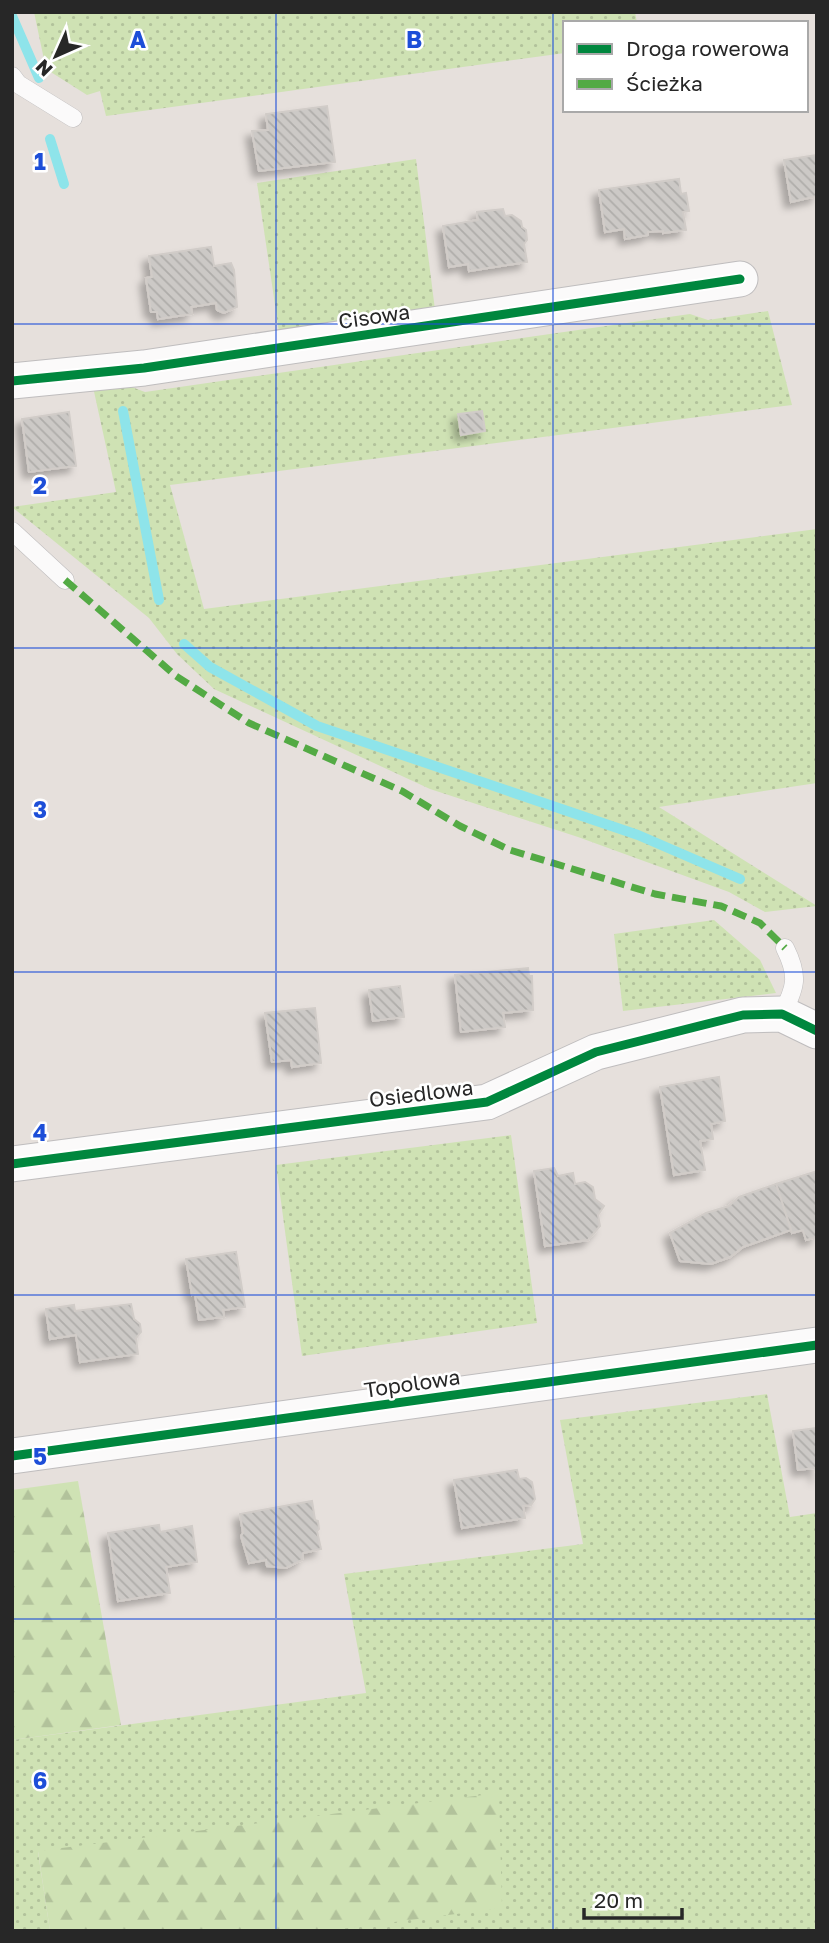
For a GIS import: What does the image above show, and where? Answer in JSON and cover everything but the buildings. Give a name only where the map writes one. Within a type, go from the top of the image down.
[{"type":"street","name":"Cisowa","points":[[12,381],[144,368],[740,279]]},
{"type":"street","name":"Osiedlowa","points":[[12,1164],[487,1102],[596,1052],[743,1015],[782,1014],[817,1031]]},
{"type":"street","name":"Topolowa","points":[[12,1456],[817,1345]]},
{"type":"lane","points":[[12,76],[18,84],[73,118]]},
{"type":"lane","points":[[12,531],[65,580]]},
{"type":"lane","points":[[782,1014],[795,990],[794,966],[785,948]]},
{"type":"green space","points":[[34,12],[635,12],[637,21],[563,21],[563,53],[106,116],[100,91],[87,95],[46,69]]},
{"type":"green space","points":[[416,159],[435,310],[279,332],[257,183]]},
{"type":"green space","points":[[768,311],[792,405],[170,485],[204,609],[817,529],[817,783],[659,807],[817,906],[765,912],[729,892],[578,837],[430,789],[214,689],[177,654],[149,618],[12,507],[116,492],[93,387],[121,383],[145,392],[690,314],[708,320]]},
{"type":"green space","points":[[714,920],[760,960],[776,993],[623,1011],[614,934]]},
{"type":"green space","points":[[511,1135],[537,1323],[302,1356],[276,1165]]},
{"type":"green space","points":[[767,1394],[790,1517],[817,1513],[817,1931],[325,1931],[38,1852],[50,1931],[12,1931],[12,1740],[366,1693],[344,1574],[583,1544],[560,1420]]},
{"type":"green space","points":[[78,1481],[121,1725],[12,1740],[12,1490]]},
{"type":"green space","points":[[499,1793],[502,1908],[325,1931],[50,1931],[38,1851]]},
{"type":"waterway","points":[[12,16],[39,78]]},
{"type":"waterway","points":[[50,139],[64,184]]},
{"type":"waterway","points":[[123,411],[159,600]]},
{"type":"waterway","points":[[184,644],[210,667],[317,726],[638,835],[740,879]]},
{"type":"marked path","points":[[65,580],[176,676],[249,723],[402,791],[460,826],[510,850],[655,894],[721,906],[760,923],[785,948]]},
{"type":"cycle path","points":[[12,381],[144,368],[740,279]]},
{"type":"cycle path","points":[[12,1164],[487,1102],[596,1052],[743,1015],[782,1014],[817,1031]]},
{"type":"cycle path","points":[[12,1456],[817,1345]]}]
